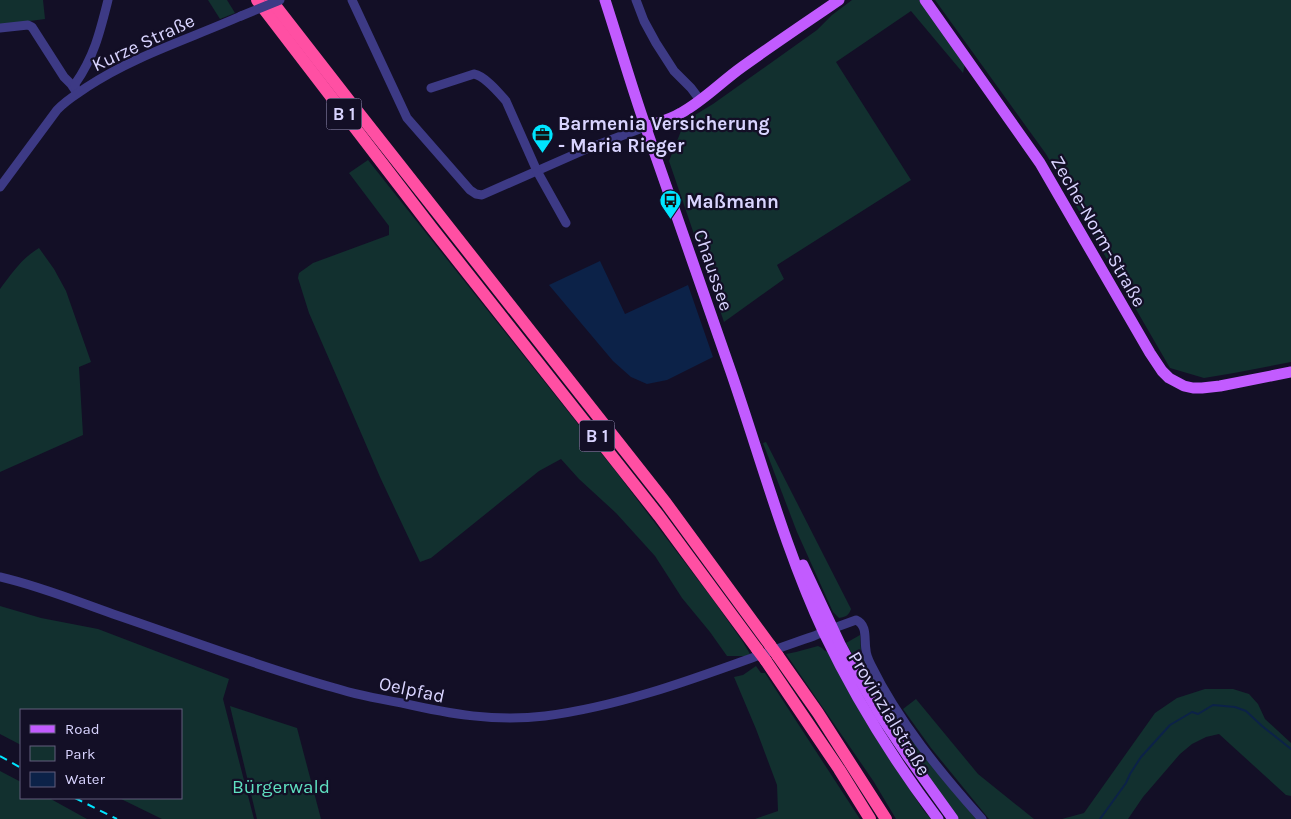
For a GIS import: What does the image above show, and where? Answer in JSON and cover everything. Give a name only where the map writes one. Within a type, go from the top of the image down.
[{"type":"highway","name":"B 1","points":[[258,0],[432,227],[659,516],[766,661],[830,755],[870,819]]},
{"type":"highway","name":"B 1","points":[[271,0],[666,503],[770,644],[818,713],[886,819]]},
{"type":"main road","name":"Chaussee","points":[[605,0],[646,127],[753,437],[828,630]]},
{"type":"main road","points":[[646,127],[681,114],[738,70],[839,0]]},
{"type":"main road","name":"Zeche-Norm-Straße","points":[[926,0],[1040,164],[1162,371],[1176,382],[1193,388],[1291,372]]},
{"type":"main road","name":"Provinzialstraße","points":[[828,630],[845,675],[881,737],[910,782],[938,819]]},
{"type":"main road","name":"Provinzialstraße","points":[[828,630],[840,644],[880,714],[907,756],[953,819]]},
{"type":"street","points":[[77,93],[75,84],[88,64],[94,49],[108,0]]},
{"type":"street","name":"Kurze Straße","points":[[0,187],[57,110],[77,93],[121,66],[280,0]]},
{"type":"street","points":[[352,0],[407,118],[470,190],[476,194],[482,195],[589,148],[646,127]]},
{"type":"street","points":[[636,0],[644,21],[656,43],[674,71],[692,88],[700,100]]},
{"type":"street","points":[[0,28],[28,25],[32,27],[64,77],[77,93]]},
{"type":"street","points":[[431,88],[474,74],[482,78],[506,101],[537,170],[566,223]]},
{"type":"street","name":"Oelpfad","points":[[1,575],[336,689],[447,713],[480,717],[545,716],[608,705],[678,684],[828,630]]},
{"type":"street","name":"Provinzialstraße","points":[[828,630],[856,620],[861,622],[870,664],[902,719],[952,785],[982,819]]},
{"type":"green space","points":[[0,0],[43,0],[45,19],[0,25]]},
{"type":"green space","points":[[208,0],[227,0],[235,13],[220,19]]},
{"type":"green space","points":[[852,0],[919,0],[965,64],[963,73],[911,11],[836,62],[911,180],[777,265],[784,279],[724,322],[669,161],[685,121],[713,104],[817,30],[832,15]]},
{"type":"green space","points":[[935,0],[1291,0],[1291,362],[1204,378],[1170,368],[1046,154]]},
{"type":"green space","points":[[368,160],[617,473],[711,597],[750,654],[746,656],[727,656],[682,598],[655,556],[616,513],[579,479],[561,459],[539,471],[431,558],[420,562],[380,477],[309,313],[298,278],[299,273],[313,263],[389,235],[389,226],[349,173]]},
{"type":"green space","points":[[39,248],[54,269],[66,291],[91,362],[79,367],[83,435],[0,472],[0,289],[22,261]]},
{"type":"green space","points":[[766,442],[851,609],[845,616],[839,618],[833,612],[797,532],[763,443]]},
{"type":"green space","points":[[0,606],[41,618],[98,629],[229,679],[223,699],[254,819],[162,819],[121,799],[182,799],[182,709],[20,709],[20,744],[0,734]]},
{"type":"green space","points":[[860,635],[861,653],[873,679],[907,734],[976,819],[959,819],[876,698],[846,643]]},
{"type":"green space","points":[[818,646],[830,652],[868,726],[931,819],[896,819],[874,782],[786,654]]},
{"type":"green space","points":[[756,666],[761,673],[765,673],[860,819],[755,819],[778,811],[777,785],[734,677],[743,675]]},
{"type":"green space","points":[[1205,689],[1233,689],[1249,694],[1258,704],[1265,719],[1291,743],[1291,796],[1286,795],[1219,734],[1206,737],[1192,744],[1180,754],[1143,797],[1128,819],[1062,819],[1084,813],[1155,713],[1177,698]]},
{"type":"green space","points":[[916,699],[978,774],[1034,819],[989,819],[931,748],[903,709]]},
{"type":"green space","name":"Bürgerwald","points":[[230,706],[297,728],[321,819],[257,819]]},
{"type":"green space","points":[[0,771],[20,781],[20,799],[51,799],[87,819],[0,819]]},
{"type":"water","points":[[600,261],[625,314],[688,285],[713,357],[667,380],[647,384],[631,377],[613,361],[549,285]]},
{"type":"waterway","points":[[1100,819],[1126,783],[1141,757],[1170,725],[1192,712],[1198,714],[1213,705],[1235,707],[1246,711],[1291,749]]},
{"type":"railway","points":[[0,756],[20,767]]},
{"type":"railway","points":[[77,799],[117,819]]},
{"type":"place","name":"Barmenia Versicherung - Maria Rieger","points":[[542,153]]},
{"type":"place","name":"Maßmann","points":[[670,220]]}]
